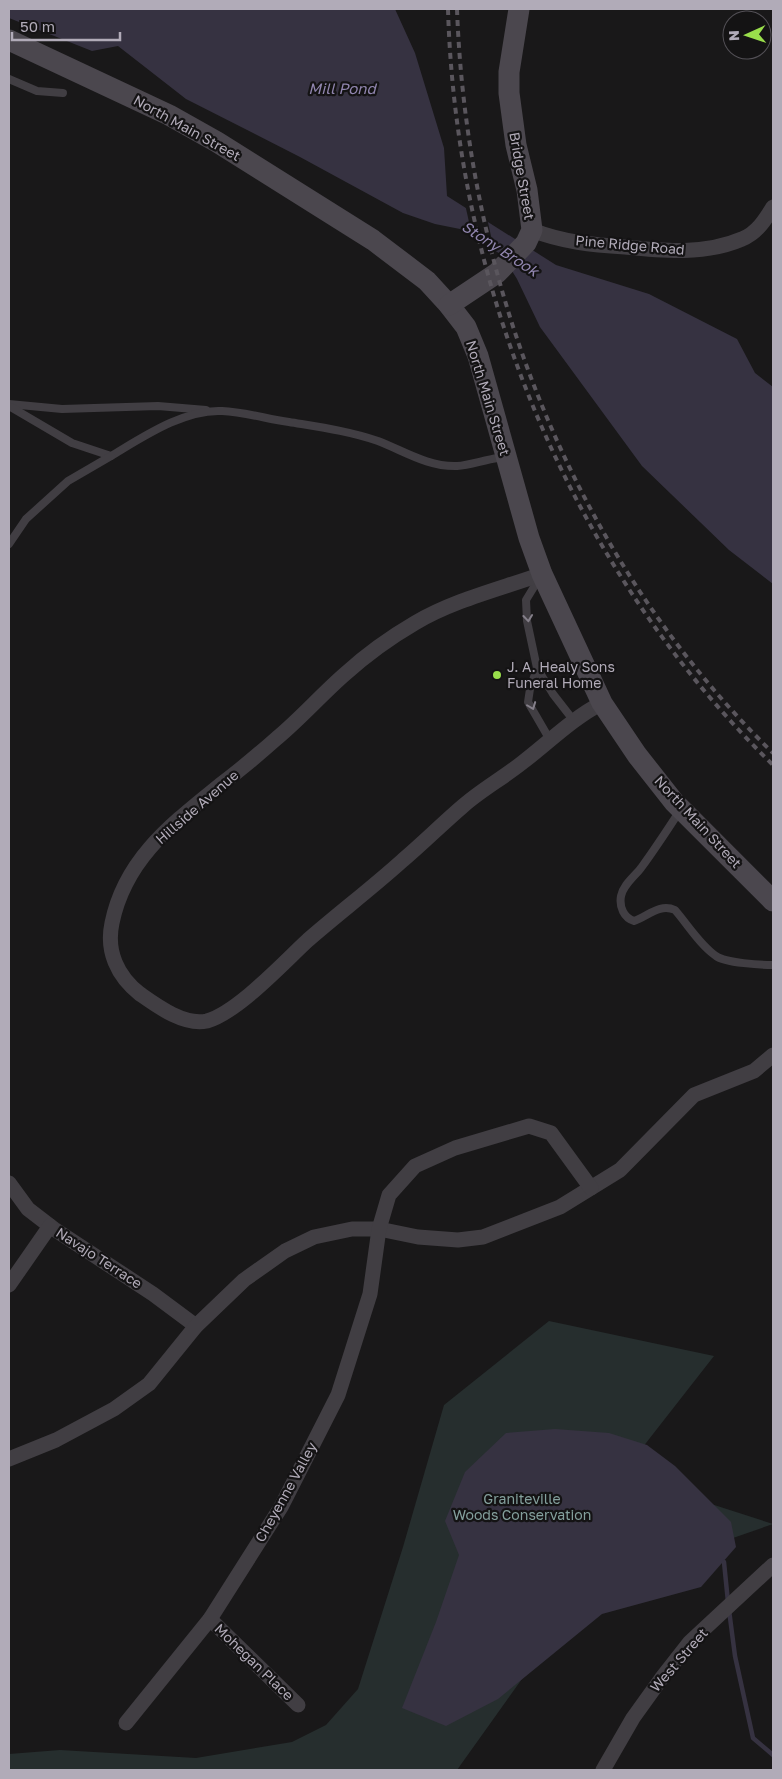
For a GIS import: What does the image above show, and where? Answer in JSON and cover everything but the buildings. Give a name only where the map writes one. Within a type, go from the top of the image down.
[{"type":"main road","name":"Bridge Street","points":[[519,9],[508,72],[516,145],[527,190],[529,237]]},
{"type":"main road","name":"North Main Street","points":[[9,40],[170,115],[217,142],[373,240],[427,281],[449,305],[466,327],[472,340],[529,538],[542,574],[602,703],[637,755],[681,809],[773,901]]},
{"type":"main road","points":[[449,305],[498,273],[529,237]]},
{"type":"street","name":"Pine Ridge Road","points":[[529,237],[676,252],[705,249],[741,240],[751,234],[764,223],[773,207]]},
{"type":"street","name":"Hillside Avenue","points":[[542,574],[450,606],[414,624],[345,673],[286,730],[184,814],[154,843],[132,870],[122,888],[110,933],[110,944],[116,966],[136,991],[169,1014],[196,1022],[222,1014],[248,996],[464,804],[521,764],[574,721],[602,703]]},
{"type":"street","points":[[9,1459],[56,1440],[114,1409],[149,1384],[196,1326],[244,1280],[285,1251],[314,1237],[352,1229],[378,1229],[418,1237],[458,1240],[483,1237],[560,1206],[620,1170],[694,1095],[754,1071],[773,1055]]},
{"type":"street","name":"Cheyenne Valley","points":[[126,1722],[210,1619],[281,1507],[338,1395],[370,1294],[378,1229],[389,1195],[416,1166],[455,1148],[529,1126],[551,1133],[591,1188]]},
{"type":"street","name":"Navajo Terrace","points":[[9,1183],[28,1209],[50,1226],[153,1294],[196,1326]]},
{"type":"street","points":[[9,1285],[50,1226]]},
{"type":"street","name":"West Street","points":[[603,1770],[633,1718],[684,1650],[773,1565]]},
{"type":"street","name":"Mohegan Place","points":[[210,1619],[298,1705]]},
{"type":"lane","points":[[9,79],[37,91],[63,93]]},
{"type":"lane","points":[[9,405],[62,409],[158,406],[248,414],[346,432],[378,441],[426,461],[457,466],[498,458],[505,454]]},
{"type":"lane","points":[[9,405],[72,443],[111,456]]},
{"type":"lane","points":[[9,544],[26,519],[68,481],[149,433],[180,420],[220,411]]},
{"type":"lane","points":[[542,574],[526,600],[527,621],[537,668],[553,694],[574,721]]},
{"type":"lane","points":[[537,668],[528,702],[550,740]]},
{"type":"lane","points":[[681,809],[640,869],[625,887],[620,897],[622,912],[628,919],[634,921],[661,907],[669,907],[675,910],[718,958],[759,965],[773,965]]},
{"type":"green space","name":"Graniteville Woods Conservation","points":[[549,1321],[714,1356],[621,1475],[773,1524],[586,1589],[457,1770],[9,1770],[9,1754],[60,1750],[196,1758],[292,1742],[326,1725],[358,1689],[403,1547],[444,1405]]},
{"type":"water","name":"Mill Pond","points":[[9,9],[395,9],[415,53],[444,148],[447,196],[556,265],[649,294],[737,339],[755,373],[773,387],[773,584],[729,550],[642,466],[540,327],[517,279],[502,255],[460,229],[435,224],[403,213],[300,157],[186,99],[118,46],[92,51],[9,18]]},
{"type":"water","points":[[555,1429],[609,1433],[647,1445],[675,1466],[731,1522],[736,1547],[701,1587],[602,1614],[498,1699],[446,1726],[402,1708],[436,1622],[459,1555],[445,1521],[465,1472],[506,1433]]},
{"type":"pier","points":[[465,204],[487,218],[495,254],[473,240]]},
{"type":"waterway","points":[[724,1562],[728,1602]]},
{"type":"waterway","points":[[729,1610],[735,1656],[753,1738],[773,1755]]},
{"type":"railway","points":[[448,9],[456,114],[474,218],[501,320],[538,418],[584,513],[639,604],[702,688],[773,765]]},
{"type":"railway","points":[[457,9],[465,112],[483,214],[509,314],[544,412],[589,505],[642,594],[703,677],[773,753]]},
{"type":"place","name":"J. A. Healy Sons Funeral Home","points":[[497,675]]},
{"type":"water label","name":"Stony Brook","points":[[500,249]]}]
